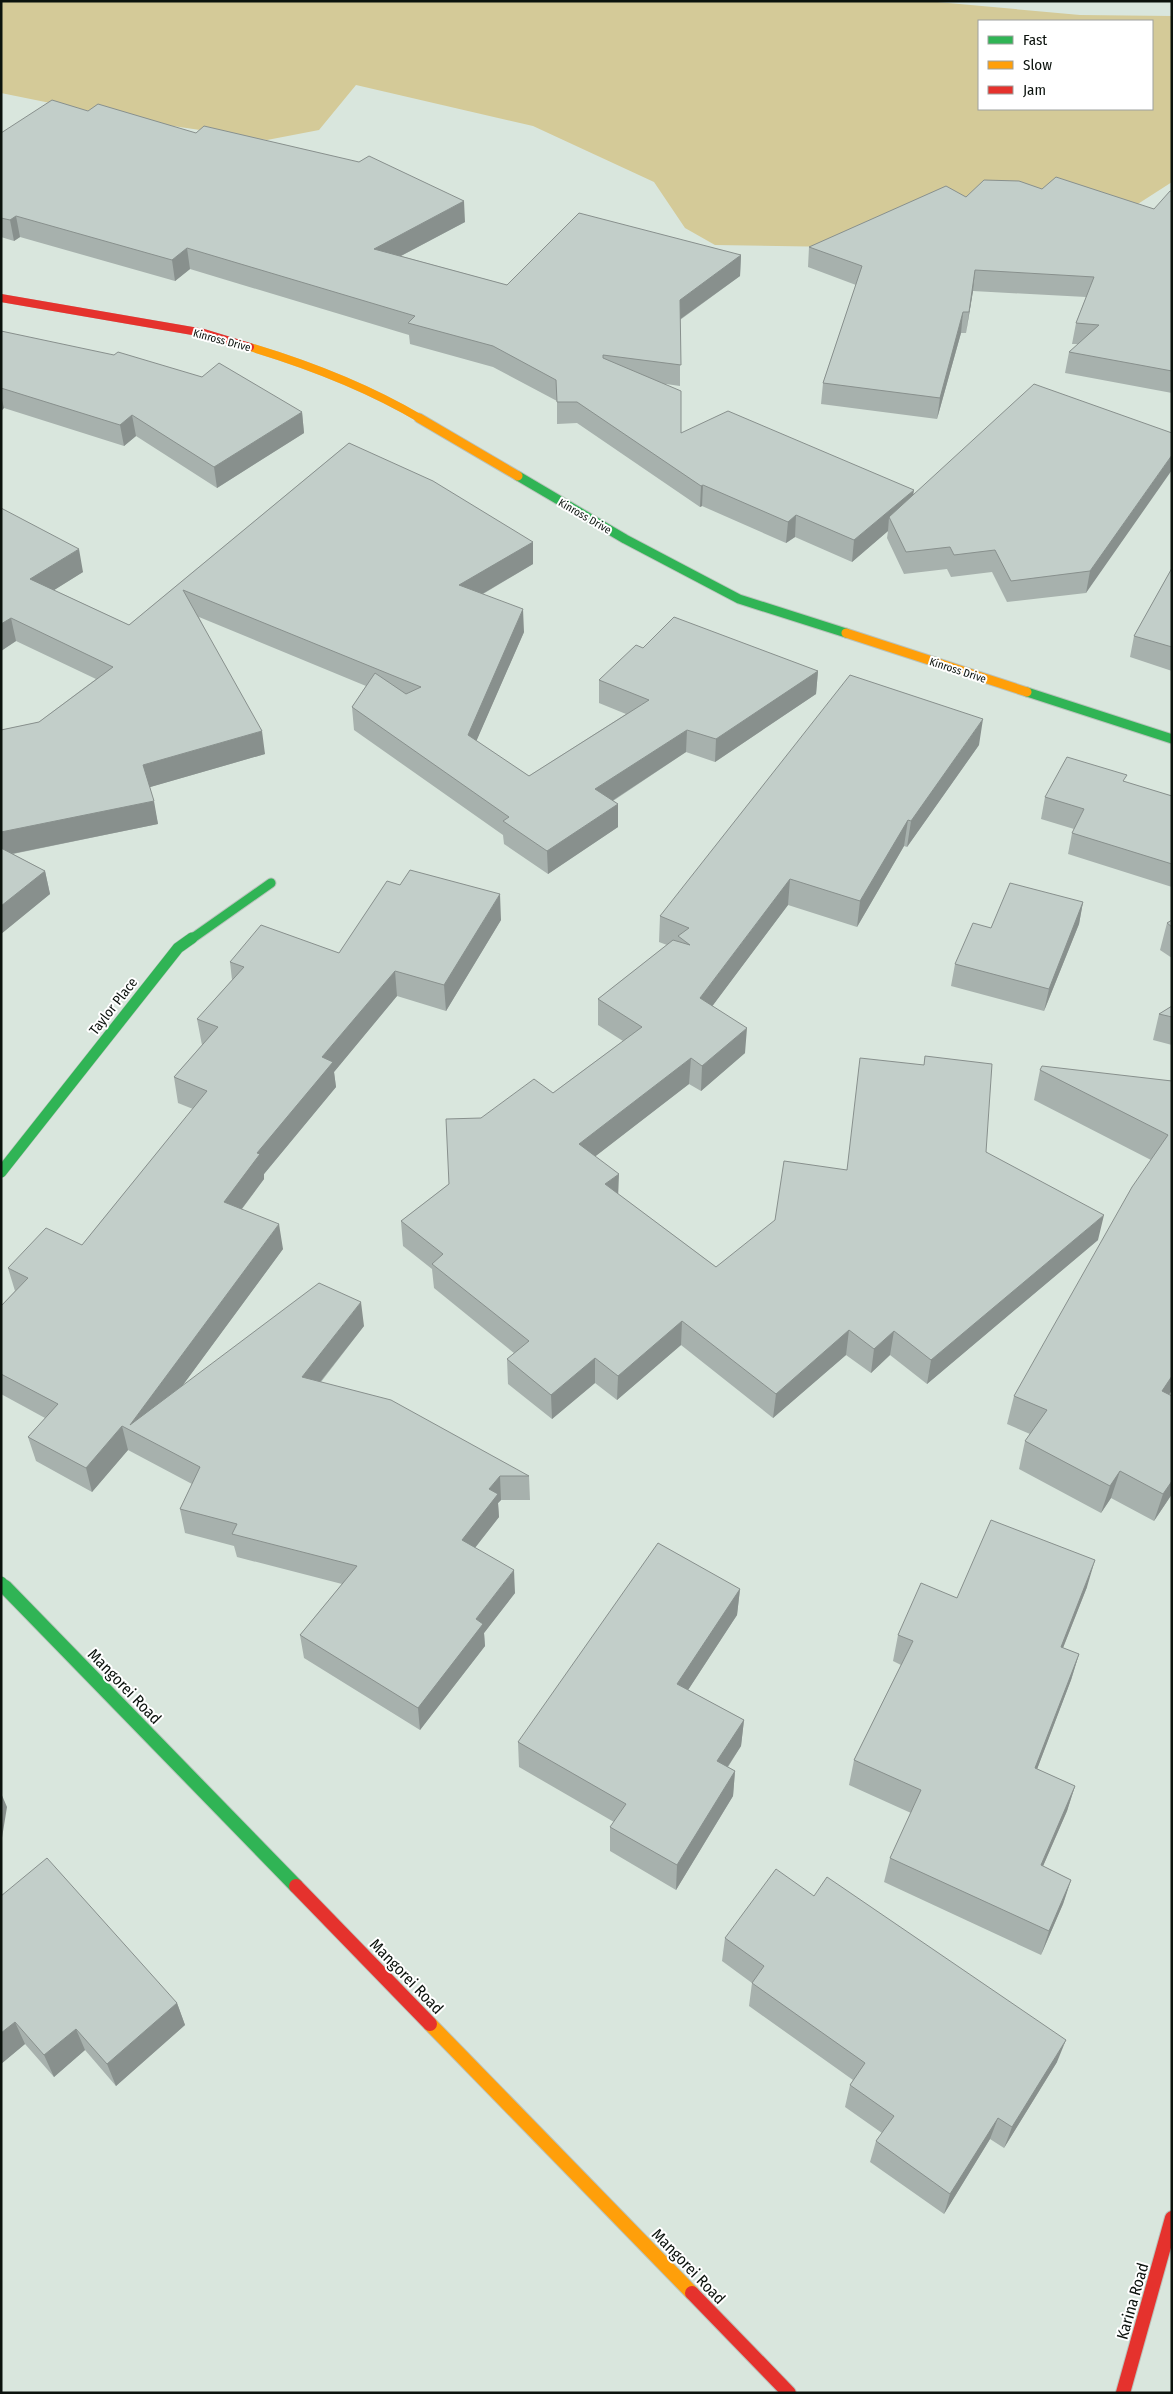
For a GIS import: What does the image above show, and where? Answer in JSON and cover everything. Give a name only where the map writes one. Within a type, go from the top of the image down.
[{"type":"street","name":"Kinross Drive","points":[[1,298],[204,333],[297,361],[387,400],[625,539],[739,598],[1172,740]]},
{"type":"street","name":"Taylor Place","points":[[1,1172],[178,948],[271,883]]},
{"type":"street","name":"Mangorei Road","points":[[1,1582],[790,2393]]},
{"type":"street","name":"Karina Road","points":[[1122,2393],[1172,2218]]},
{"type":"shaded area","points":[[1,1],[926,1],[1080,15],[1172,16],[1172,182],[1130,209],[839,247],[715,245],[685,228],[654,182],[533,126],[356,85],[319,130],[267,140],[139,121],[1,93]]},
{"type":"building","points":[[52,100],[88,111],[98,104],[196,133],[204,126],[359,162],[369,156],[464,201],[374,249],[507,285],[579,213],[741,255],[680,300],[681,365],[603,355],[603,358],[681,391],[681,433],[728,411],[914,490],[854,540],[796,515],[788,522],[703,485],[701,486],[577,402],[557,402],[556,380],[493,346],[408,323],[415,316],[187,248],[172,260],[16,216],[10,220],[1,218],[1,133]]},
{"type":"building","points":[[1056,177],[1154,209],[1172,191],[1172,371],[1069,352],[1099,325],[1076,323],[1094,277],[975,270],[969,312],[963,312],[940,398],[823,383],[862,266],[809,247],[946,186],[966,197],[984,180],[1019,181],[1042,189]]},
{"type":"building","points":[[1,331],[114,355],[118,352],[202,377],[219,363],[302,412],[214,467],[132,415],[120,425],[1,388]]},
{"type":"building","points":[[1034,384],[1172,433],[1172,455],[1090,571],[1011,581],[995,550],[954,555],[950,547],[906,552],[889,517]]},
{"type":"building","points":[[349,443],[433,481],[533,542],[459,585],[523,609],[468,735],[529,776],[649,700],[599,680],[636,645],[643,648],[674,617],[818,671],[716,739],[687,730],[595,789],[618,804],[547,851],[503,821],[509,817],[352,707],[375,673],[406,694],[421,687],[183,590],[262,731],[143,765],[154,801],[1,832],[1,730],[39,722],[113,667],[11,618],[1,624],[1,508],[79,549],[30,579],[129,625]]},
{"type":"building","points":[[1172,568],[1172,647],[1134,636]]},
{"type":"building","points":[[850,675],[983,719],[911,821],[908,820],[860,901],[790,879],[700,998],[747,1028],[702,1066],[691,1058],[579,1144],[619,1174],[605,1184],[716,1267],[775,1220],[784,1161],[847,1170],[860,1058],[924,1065],[925,1056],[992,1064],[986,1152],[1104,1215],[931,1360],[894,1331],[874,1349],[849,1330],[776,1394],[682,1321],[618,1376],[595,1358],[551,1395],[507,1359],[529,1341],[432,1264],[443,1254],[401,1221],[449,1184],[446,1119],[481,1118],[534,1079],[553,1093],[642,1027],[598,999],[673,940],[690,945],[678,936],[689,928],[660,916]]},
{"type":"building","points":[[1067,757],[1127,775],[1123,781],[1172,796],[1172,864],[1072,833],[1084,809],[1045,797]]},
{"type":"building","points":[[1,848],[45,871],[1,906]]},
{"type":"building","points":[[410,870],[500,894],[444,985],[395,971],[322,1057],[333,1062],[257,1153],[260,1154],[224,1202],[279,1224],[130,1425],[319,1283],[361,1302],[302,1377],[391,1400],[529,1476],[500,1476],[489,1489],[498,1494],[462,1540],[514,1570],[476,1619],[483,1624],[418,1708],[300,1635],[357,1566],[232,1534],[237,1524],[180,1509],[200,1467],[122,1426],[86,1468],[28,1437],[58,1404],[1,1374],[1,1306],[28,1278],[8,1268],[46,1228],[82,1245],[207,1091],[174,1077],[218,1027],[197,1019],[244,967],[230,962],[261,925],[339,953],[387,881],[400,885]]},
{"type":"building","points":[[1010,883],[1083,902],[1049,989],[955,964],[973,923],[991,928]]},
{"type":"building","points":[[1172,920],[1172,927],[1167,923]]},
{"type":"building","points":[[1172,1006],[1172,1017],[1159,1014]]},
{"type":"building","points":[[1042,1066],[1172,1081],[1172,1376],[1162,1391],[1172,1396],[1172,1481],[1163,1494],[1120,1471],[1110,1486],[1025,1441],[1047,1410],[1014,1396],[1132,1187],[1168,1135],[1040,1070]]},
{"type":"building","points":[[991,1520],[1095,1560],[1061,1647],[1079,1654],[1035,1768],[1075,1786],[1041,1865],[1071,1880],[1049,1931],[890,1858],[921,1790],[854,1760],[913,1641],[898,1635],[921,1583],[957,1598]]},
{"type":"building","points":[[658,1543],[740,1589],[677,1684],[744,1720],[717,1761],[735,1771],[677,1865],[610,1827],[626,1804],[518,1742]]},
{"type":"building","points":[[47,1858],[177,2003],[107,2064],[76,2029],[44,2055],[15,2022],[1,2033],[1,1896]]},
{"type":"building","points":[[776,1869],[814,1896],[827,1877],[1066,2040],[1012,2127],[998,2118],[950,2194],[876,2141],[894,2116],[850,2085],[865,2063],[752,1983],[764,1966],[725,1938]]},
{"type":"traffic: fast","points":[[518,476],[625,539],[739,599],[846,633]]},
{"type":"traffic: fast","points":[[1027,692],[1172,739]]},
{"type":"traffic: fast","points":[[1,1172],[178,948],[271,883]]},
{"type":"traffic: fast","points":[[1,1582],[296,1886]]},
{"type":"traffic: slow","points":[[250,347],[297,361],[387,399],[518,476]]},
{"type":"traffic: slow","points":[[846,633],[1027,692]]},
{"type":"traffic: slow","points":[[430,2024],[692,2293]]},
{"type":"traffic: jam","points":[[1,298],[204,333],[250,347]]},
{"type":"traffic: jam","points":[[296,1886],[430,2024]]},
{"type":"traffic: jam","points":[[1123,2393],[1172,2218]]},
{"type":"traffic: jam","points":[[692,2293],[789,2393]]}]
